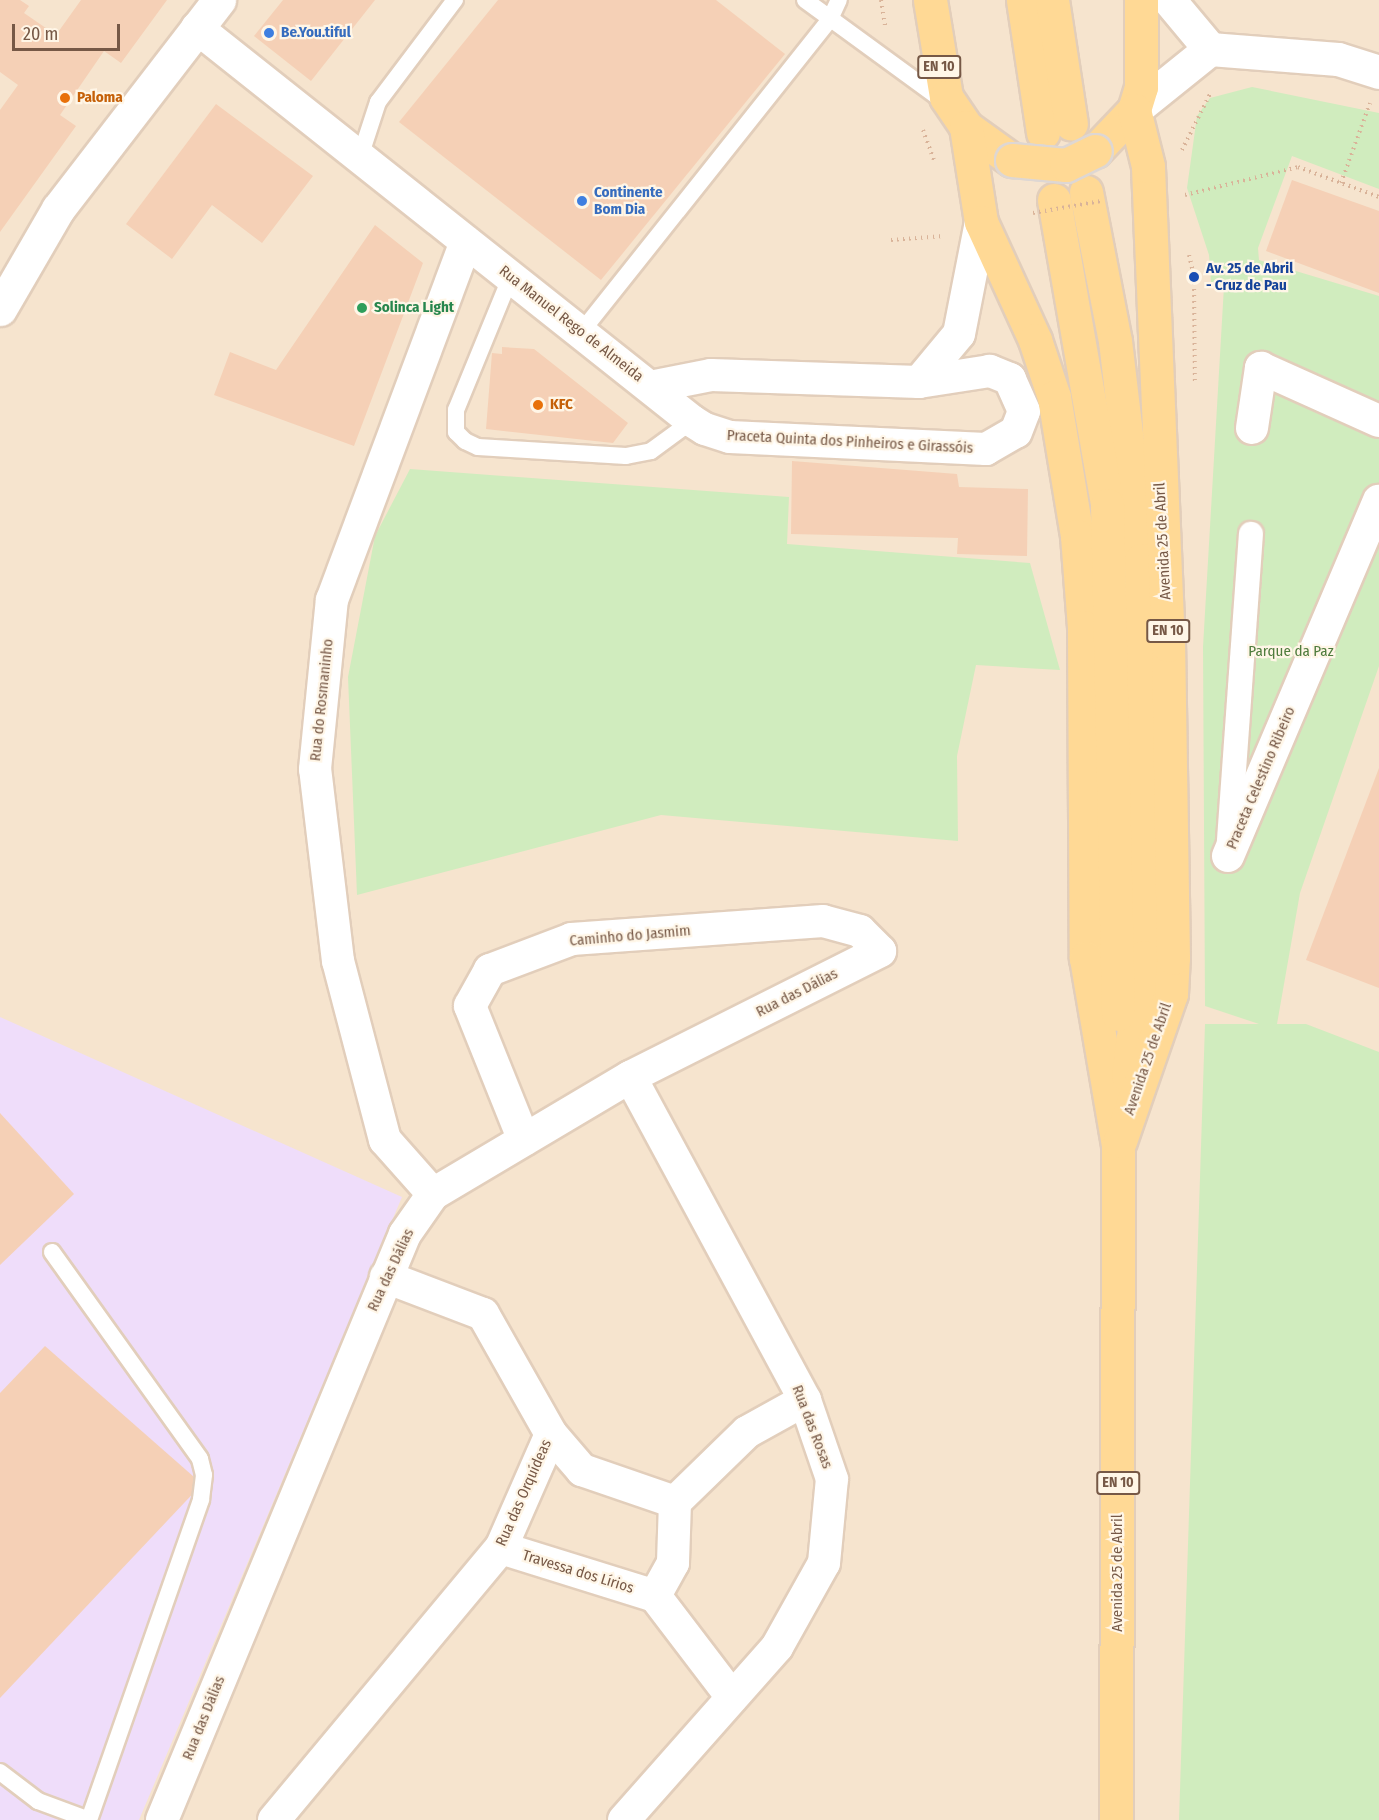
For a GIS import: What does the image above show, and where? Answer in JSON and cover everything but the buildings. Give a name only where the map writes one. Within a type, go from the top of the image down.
[{"type":"main road","points":[[0,309],[58,209],[219,0]]},
{"type":"main road","name":"Avenida 25 de Abril","points":[[930,0],[938,62],[960,120],[981,222],[1035,340],[1054,397],[1070,484],[1084,627],[1086,958],[1118,1145],[1116,1820]]},
{"type":"main road","points":[[1023,0],[1057,129],[1052,0]]},
{"type":"main road","name":"Avenida 25 de Abril","points":[[1118,1145],[1171,994],[1173,958],[1168,634],[1148,166],[1134,110],[1144,65],[1141,0]]},
{"type":"main road","points":[[1169,0],[1210,49]]},
{"type":"main road","points":[[960,120],[1012,160],[1066,165],[1095,151],[1134,110],[1210,49],[1338,59],[1375,85]]},
{"type":"main road","name":"EN 10","points":[[1094,197],[1117,353],[1141,560],[1143,957],[1118,1145]]},
{"type":"main road","name":"EN 10","points":[[1044,207],[1101,462],[1110,555],[1118,1145]]},
{"type":"street","name":"Rua Manuel Rego de Almeida","points":[[197,28],[650,387],[722,375],[919,382]]},
{"type":"street","points":[[919,382],[959,334],[981,222]]},
{"type":"street","name":"Rua do Rosmaninho","points":[[433,1194],[385,1140],[338,961],[315,769],[332,600],[466,242]]},
{"type":"street","points":[[1252,428],[1261,369],[1379,421]]},
{"type":"street","name":"Praceta Quinta dos Pinheiros e Girassóis","points":[[650,387],[693,421],[730,437],[986,449],[1006,441],[1023,422],[1017,388],[1000,373],[977,371],[919,382]]},
{"type":"street","name":"Praceta Celestino Ribeiro","points":[[1228,856],[1379,501]]},
{"type":"street","name":"Praceta Celestino Ribeiro","points":[[1228,856],[1251,534]]},
{"type":"street","name":"Caminho do Jasmim","points":[[524,1140],[470,1006],[490,970],[572,939],[823,921],[860,931],[880,951]]},
{"type":"street","name":"Rua das Dálias","points":[[162,1820],[386,1277],[405,1234],[433,1194],[630,1077],[880,951]]},
{"type":"street","name":"Rua das Rosas","points":[[624,1820],[777,1647],[824,1563],[832,1479],[805,1400],[630,1077]]},
{"type":"street","name":"Rua das Orquídeas","points":[[274,1820],[501,1548],[551,1434],[483,1314],[386,1277]]},
{"type":"street","points":[[732,1697],[655,1596],[673,1563],[675,1502],[747,1432],[805,1400]]},
{"type":"street","points":[[551,1434],[582,1470],[675,1502]]},
{"type":"street","name":"Travessa dos Lírios","points":[[501,1548],[655,1596]]},
{"type":"lane","points":[[360,157],[378,102],[455,0]]},
{"type":"lane","points":[[805,0],[924,82],[960,120]]},
{"type":"lane","points":[[582,331],[830,19],[840,0]]},
{"type":"lane","points":[[511,276],[456,410],[456,432],[465,441],[478,447],[626,456],[651,451],[693,421]]},
{"type":"lane","points":[[0,1772],[38,1801],[89,1820],[201,1500],[204,1475],[200,1459],[52,1252]]},
{"type":"path","points":[[881,0],[885,56]]},
{"type":"path","points":[[1341,183],[1375,85]]},
{"type":"path","points":[[920,121],[936,165]]},
{"type":"path","points":[[1044,207],[1094,197],[1148,200],[1298,167],[1379,197]]},
{"type":"path","points":[[944,226],[944,236]]},
{"type":"shaded area","points":[[0,0],[1379,0],[1379,1121],[1222,1820],[0,1820]]},
{"type":"shaded area","points":[[0,1017],[402,1197],[139,1820],[0,1820]]},
{"type":"green space","name":"Parque da Paz","points":[[1252,87],[1379,113],[1379,189],[1292,156],[1258,248],[1259,260],[1379,296],[1379,666],[1300,893],[1277,1024],[1306,1024],[1379,1052],[1379,1820],[1179,1820],[1205,1024],[1259,1024],[1205,1006],[1203,647],[1224,286],[1211,282],[1209,255],[1187,188],[1197,116],[1210,98]]},
{"type":"green space","points":[[410,469],[789,497],[787,544],[1030,563],[1060,670],[976,665],[957,756],[958,841],[661,815],[357,895],[348,677],[375,536]]},
{"type":"place","name":"Be.You.tiful","points":[[269,33]]},
{"type":"place","name":"Paloma","points":[[65,98]]},
{"type":"place","name":"Continente Bom Dia","points":[[582,201]]},
{"type":"place","name":"Av. 25 de Abril - Cruz de Pau","points":[[1194,277]]},
{"type":"place","name":"Solinca Light","points":[[362,308]]},
{"type":"place","name":"KFC","points":[[538,405]]}]
